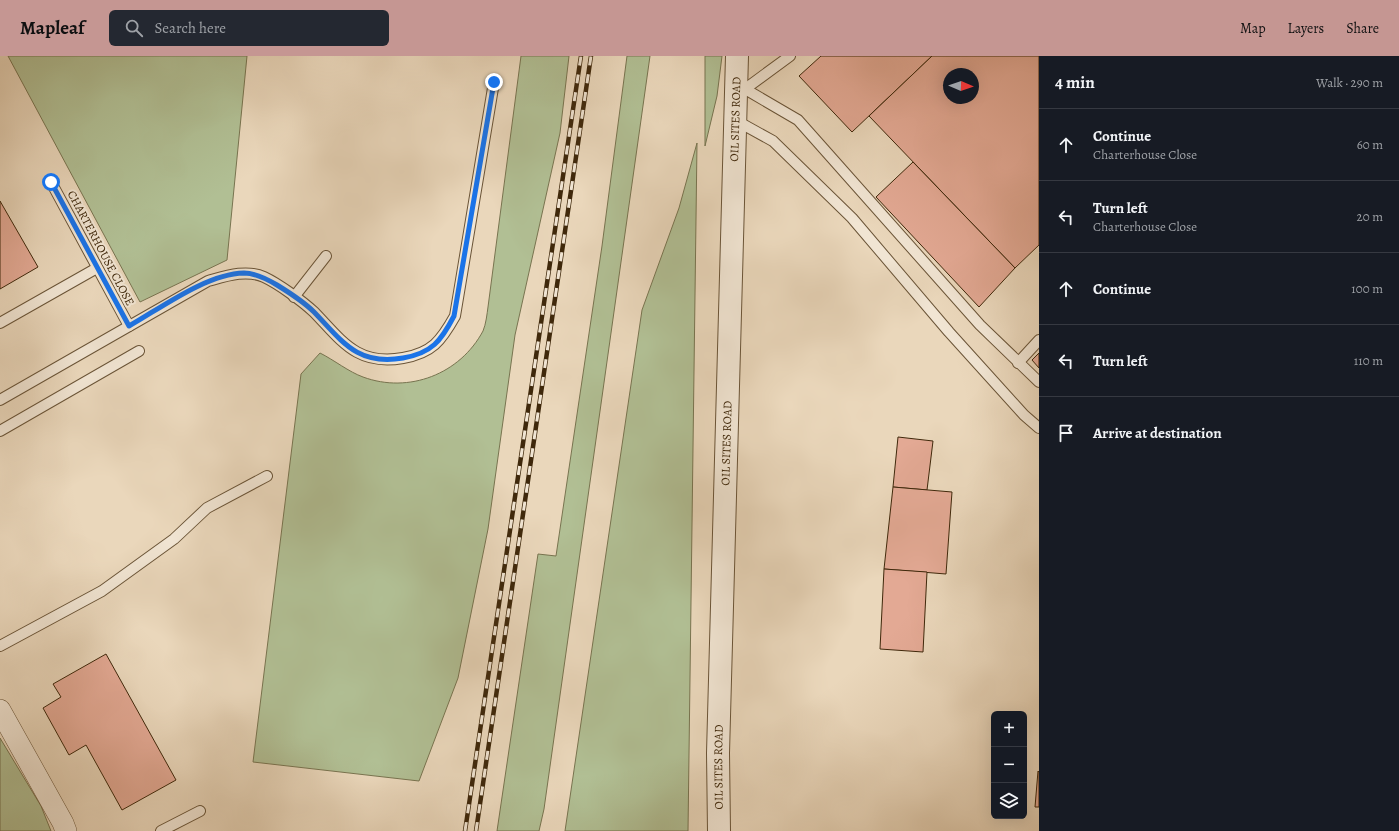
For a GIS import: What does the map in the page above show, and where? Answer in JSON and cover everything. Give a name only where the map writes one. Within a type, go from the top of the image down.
[{"type":"street","name":"OIL SITES ROAD","points":[[719,831],[718,729],[735,120],[740,88],[737,56]]},
{"type":"street","points":[[0,710],[66,831]]},
{"type":"lane","points":[[790,56],[778,61],[740,88],[798,120],[980,325],[1039,382]]},
{"type":"lane","name":"CHARTERHOUSE CLOSE","points":[[0,400],[208,281],[245,273],[264,277],[294,297],[313,311],[338,339],[358,353],[378,359],[399,359],[420,355],[436,345],[446,332],[454,316],[494,82]]},
{"type":"lane","points":[[735,120],[773,141],[852,218],[949,332],[1024,415],[1039,428]]},
{"type":"lane","name":"CHARTERHOUSE CLOSE","points":[[51,182],[129,326]]},
{"type":"lane","points":[[294,297],[326,256]]},
{"type":"lane","points":[[0,323],[97,268]]},
{"type":"lane","points":[[1018,363],[1039,340]]},
{"type":"lane","points":[[0,431],[139,351]]},
{"type":"lane","points":[[0,646],[102,591],[174,539],[208,508],[267,476]]},
{"type":"lane","points":[[161,831],[200,811]]},
{"type":"green space","points":[[8,56],[247,56],[227,260],[140,302]]},
{"type":"green space","points":[[521,56],[569,56],[560,133],[515,335],[488,529],[458,678],[419,781],[253,762],[301,374],[320,353],[363,377],[380,382],[398,383],[415,381],[432,376],[447,369],[461,359],[473,346],[483,331],[486,319]]},
{"type":"green space","points":[[627,56],[650,56],[544,809],[539,831],[497,831],[538,554],[556,556],[602,246]]},
{"type":"green space","points":[[705,56],[722,56],[717,96],[705,146]]},
{"type":"green space","points":[[697,143],[688,831],[565,831],[642,310],[679,208]]},
{"type":"green space","points":[[0,738],[41,806],[51,831],[0,831]]},
{"type":"building","points":[[821,56],[932,56],[852,132],[799,76]]},
{"type":"building","points":[[932,56],[1039,56],[1039,245],[1015,268],[869,116]]},
{"type":"building","points":[[913,162],[1015,268],[979,307],[876,197]]},
{"type":"building","points":[[0,201],[38,267],[0,289]]},
{"type":"building","points":[[1039,353],[1039,368],[1032,360]]},
{"type":"building","points":[[898,437],[933,441],[927,490],[893,487]]},
{"type":"building","points":[[893,487],[952,492],[946,574],[884,569]]},
{"type":"building","points":[[884,569],[927,572],[923,652],[880,649]]},
{"type":"building","points":[[106,654],[176,780],[122,810],[86,745],[69,755],[43,708],[61,697],[53,684]]},
{"type":"building","points":[[1038,771],[1039,807],[1035,807]]},
{"type":"railway","points":[[465,831],[581,56]]},
{"type":"railway","points":[[476,831],[591,56]]},
{"type":"route","points":[[51,182],[129,326],[208,281],[228,275],[245,273],[264,277],[289,293],[313,311],[338,339],[358,353],[378,359],[399,359],[420,355],[436,345],[446,332],[454,316],[494,82]]}]
